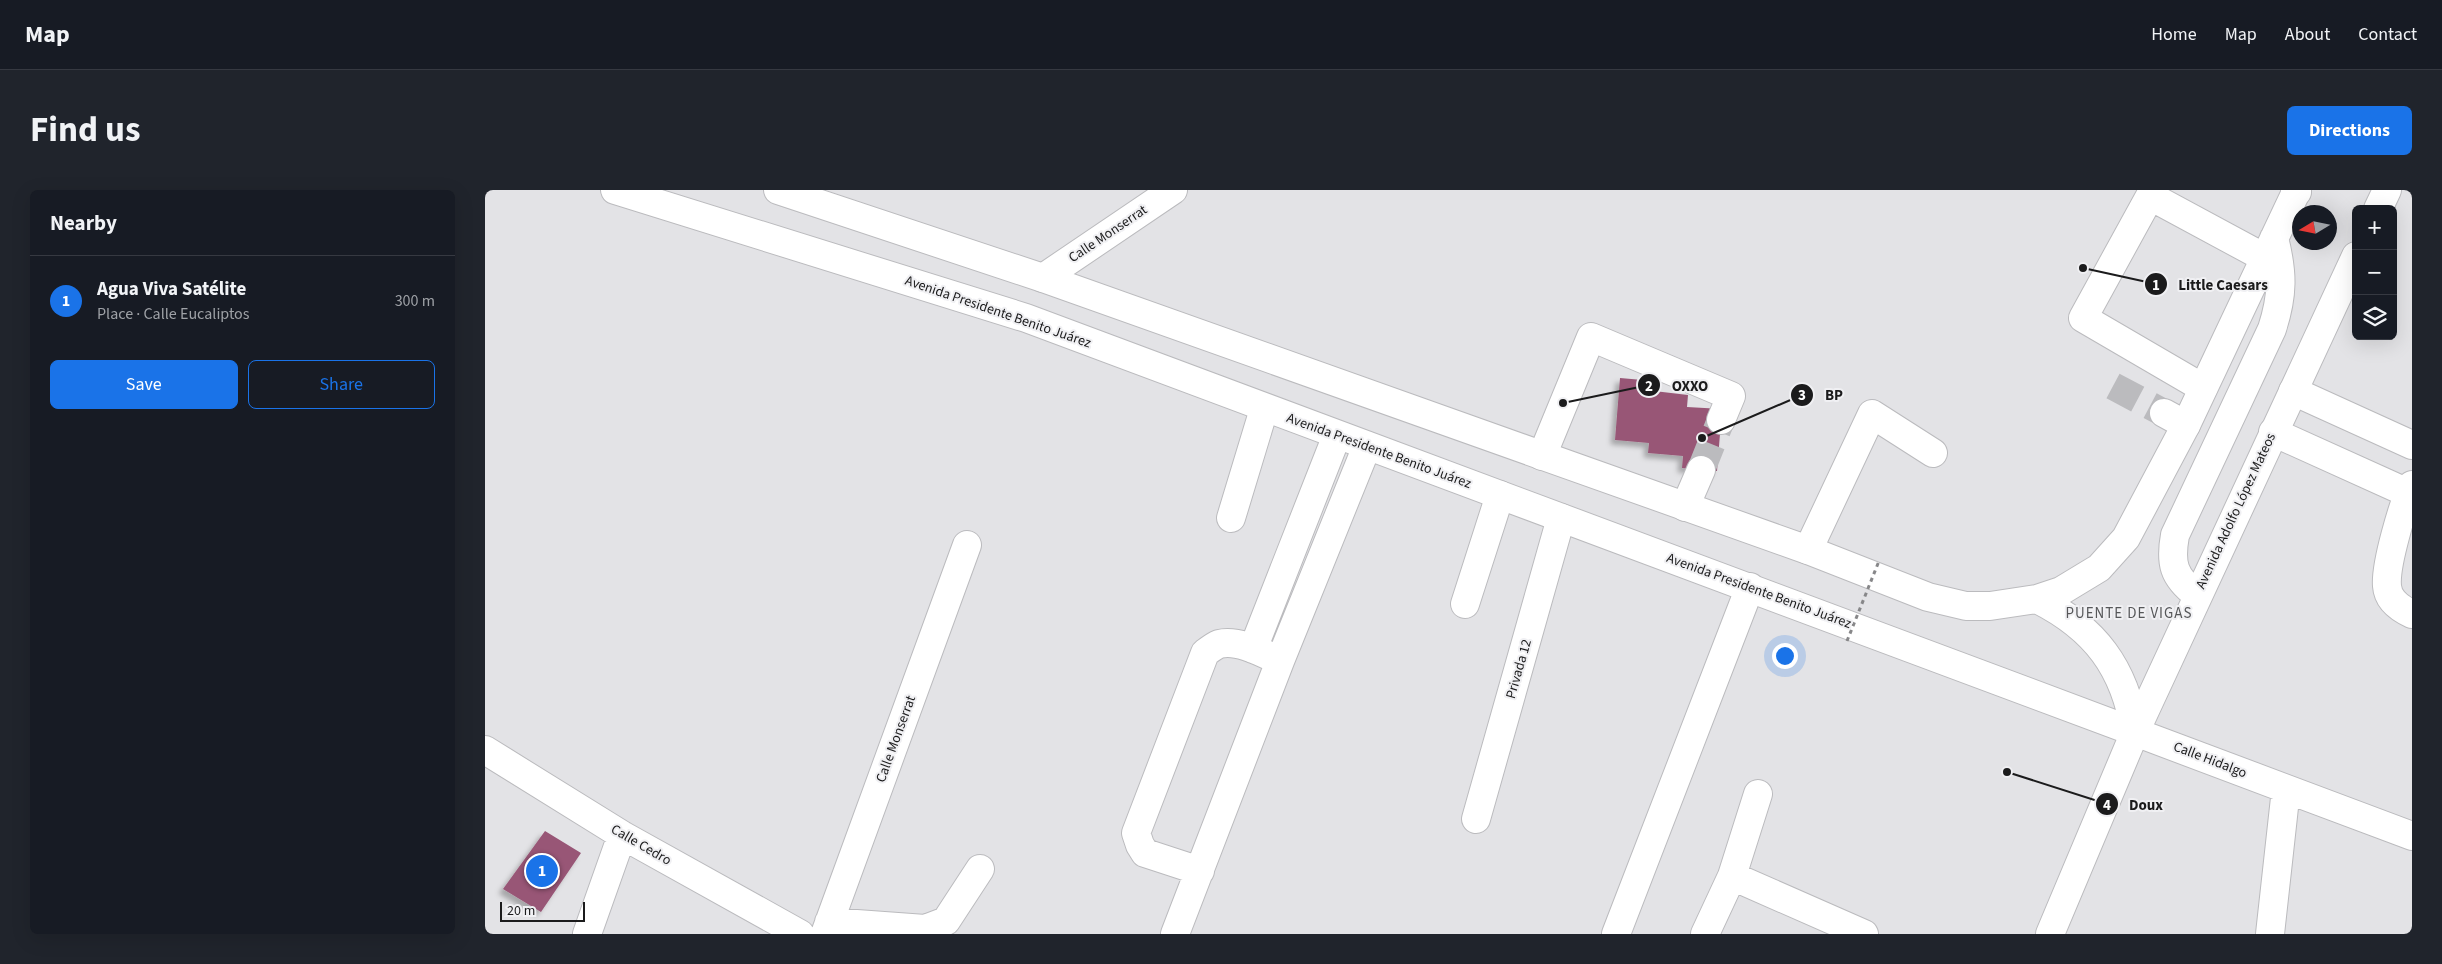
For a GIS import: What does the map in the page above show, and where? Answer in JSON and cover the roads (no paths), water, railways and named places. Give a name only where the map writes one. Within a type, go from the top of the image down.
[{"type":"main road","name":"Avenida Presidente Benito Juárez","points":[[615,190],[1026,318],[1264,409],[1750,587],[2135,732]]},
{"type":"main road","points":[[778,190],[1043,278],[1808,550],[1947,603],[1990,606],[2037,599],[2061,591],[2083,580],[2114,554],[2126,538],[2175,419],[2203,388],[2296,191]]},
{"type":"main road","name":"Calle Monserrat","points":[[1043,278],[1173,190]]},
{"type":"main road","points":[[2380,205],[2387,190]]},
{"type":"main road","points":[[2197,595],[2177,575],[2173,562],[2175,535],[2272,329],[2280,306],[2282,281],[2269,248],[2150,196],[2083,318],[2203,388]]},
{"type":"main road","name":"Avenida Adolfo López Mateos","points":[[2050,934],[2135,732],[2352,265]]},
{"type":"main road","points":[[1542,456],[1591,337],[1731,396],[1721,420]]},
{"type":"main road","points":[[2293,391],[2412,446]]},
{"type":"main road","points":[[1231,518],[1264,409]]},
{"type":"main road","points":[[1808,550],[1872,414],[1933,453]]},
{"type":"main road","points":[[2273,432],[2410,489],[2393,544],[2387,587],[2392,599],[2401,609],[2412,614]]},
{"type":"main road","points":[[1253,649],[1337,435]]},
{"type":"main road","points":[[1175,934],[1280,661],[1367,446]]},
{"type":"main road","points":[[1685,506],[1701,470]]},
{"type":"main road","points":[[1465,604],[1500,495]]},
{"type":"main road","name":"Privada 12","points":[[1476,819],[1561,518]]},
{"type":"main road","name":"Calle Monserrat","points":[[827,928],[967,545]]},
{"type":"main road","points":[[1616,934],[1750,587]]},
{"type":"main road","points":[[2037,599],[2075,621],[2105,652],[2125,690],[2135,732]]},
{"type":"main road","points":[[1200,871],[1145,853],[1136,833],[1205,653],[1217,645],[1228,644],[1253,649],[1280,661]]},
{"type":"main road","name":"Calle Hidalgo","points":[[2135,732],[2412,836]]},
{"type":"main road","name":"Calle Cedro","points":[[485,750],[621,835],[800,934]]},
{"type":"main road","points":[[2270,934],[2286,789]]},
{"type":"main road","points":[[1705,934],[1733,876],[1758,794]]},
{"type":"main road","points":[[587,934],[621,835]]},
{"type":"main road","points":[[827,928],[925,929],[946,921],[980,869]]},
{"type":"main road","points":[[1733,876],[1864,934]]},
{"type":"tunnel","points":[[2113,386],[2164,413]]},
{"type":"tunnel","points":[[1701,470],[1721,420]]},
{"type":"place","name":"Little Caesars","points":[[2083,268]]},
{"type":"place","name":"OXXO","points":[[1563,403]]},
{"type":"place","name":"BP","points":[[1702,438]]},
{"type":"place","name":"Doux","points":[[2007,772]]},
{"type":"place","name":"Agua Viva Satélite","points":[[542,871]]},
{"type":"district","name":"PUENTE DE VIGAS","points":[[2129,613]]}]
